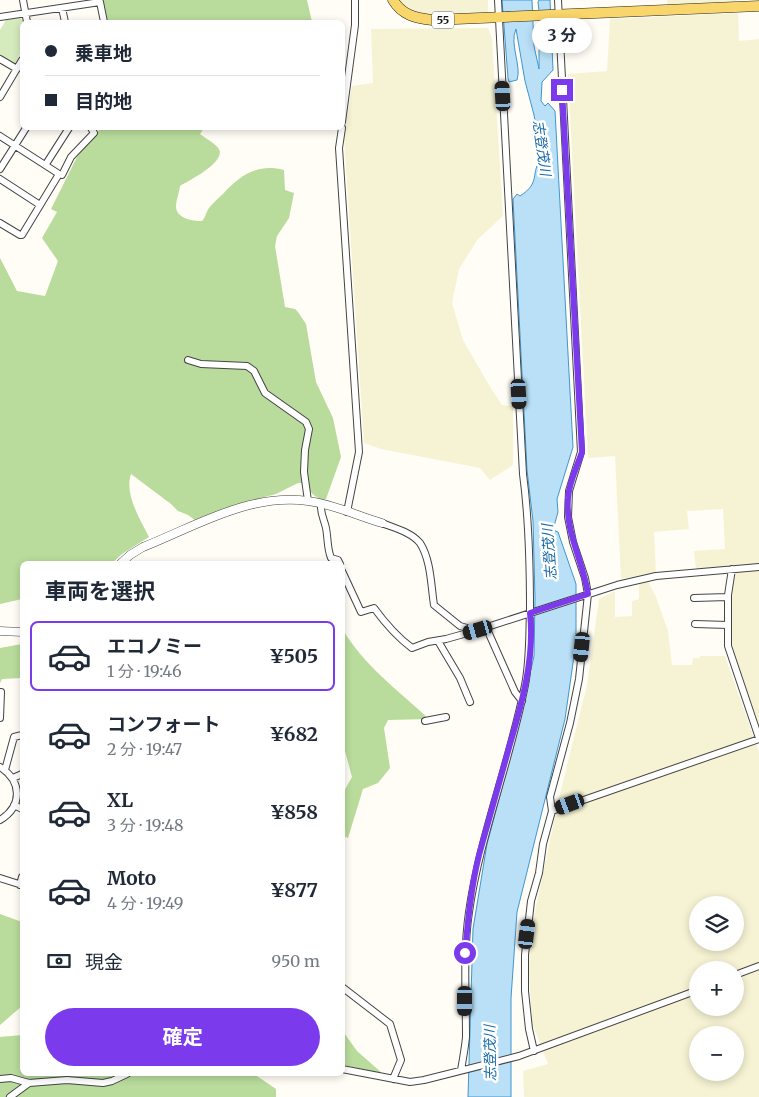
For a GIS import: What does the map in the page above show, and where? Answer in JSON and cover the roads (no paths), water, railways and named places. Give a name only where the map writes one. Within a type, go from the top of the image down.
[{"type":"main road","name":"55","points":[[393,0],[403,12],[419,19],[432,20],[759,6]]},
{"type":"street","points":[[23,0],[26,20]]},
{"type":"street","points":[[345,100],[355,25],[355,0]]},
{"type":"street","points":[[463,1070],[466,1039],[465,972],[468,914],[478,858],[522,701],[526,683],[530,643],[530,583],[498,0]]},
{"type":"street","points":[[534,1051],[528,1029],[525,991],[525,955],[531,901],[539,874],[543,844],[552,811],[550,797],[570,723],[579,679],[586,594],[585,578],[573,542],[568,517],[569,491],[582,452],[558,0]]},
{"type":"street","points":[[0,25],[2,17],[100,2],[104,20]]},
{"type":"street","points":[[62,8],[65,20]]},
{"type":"street","points":[[0,59],[17,69]]},
{"type":"street","points":[[0,97],[20,64]]},
{"type":"street","points":[[0,169],[25,130]]},
{"type":"street","points":[[46,164],[68,130]]},
{"type":"street","points":[[0,223],[20,236],[22,235],[59,174],[62,175],[71,157],[94,133],[92,130]]},
{"type":"street","points":[[342,130],[339,148],[359,451],[346,512]]},
{"type":"street","points":[[0,136],[59,174]]},
{"type":"street","points":[[0,179],[40,205]]},
{"type":"street","points":[[188,360],[201,364],[247,366],[254,372],[265,394],[306,422],[309,429],[305,450],[304,472],[308,501]]},
{"type":"street","points":[[123,561],[130,555],[144,548],[235,508],[272,500],[308,501],[382,523],[406,533],[420,544],[427,560],[434,604],[460,626],[478,630]]},
{"type":"street","points":[[321,504],[320,510],[326,526],[329,552],[331,558],[338,561]]},
{"type":"street","points":[[345,577],[361,612],[374,608],[400,639],[412,648],[478,630],[617,585],[656,576],[759,567]]},
{"type":"street","points":[[552,811],[759,738],[729,653],[728,597],[732,569]]},
{"type":"street","points":[[694,598],[728,597]]},
{"type":"street","points":[[695,624],[728,624]]},
{"type":"street","points":[[486,627],[515,692],[522,701]]},
{"type":"street","points":[[0,631],[20,632]]},
{"type":"street","points":[[438,640],[460,678],[470,702]]},
{"type":"street","points":[[0,718],[1,692]]},
{"type":"street","points":[[424,721],[446,717]]},
{"type":"street","points":[[0,820],[9,813],[14,805],[16,791],[13,778],[2,768],[14,738],[20,736]]},
{"type":"street","points":[[13,778],[20,775]]},
{"type":"street","points":[[14,805],[20,808]]},
{"type":"street","points":[[0,878],[20,885]]},
{"type":"street","points":[[744,972],[759,966]]},
{"type":"street","points":[[345,989],[390,1024],[401,1060],[393,1079]]},
{"type":"street","points":[[345,1070],[410,1082],[519,1056],[689,993]]},
{"type":"street","points":[[0,1079],[11,1078],[28,1083],[67,1080],[102,1083],[123,1076]]},
{"type":"street","points":[[10,1097],[28,1083]]},
{"type":"water","name":"志登茂川","points":[[502,0],[532,0],[534,46],[539,69],[539,51],[542,37],[538,2],[539,0],[550,0],[553,70],[542,82],[541,101],[545,106],[548,103],[555,111],[573,447],[557,499],[558,512],[553,530],[558,532],[576,584],[576,642],[565,719],[517,912],[511,998],[511,1097],[468,1097],[473,929],[487,844],[516,736],[534,656],[533,521],[527,470],[513,199],[517,194],[520,196],[527,191],[531,186],[536,168],[542,158],[516,29],[514,41],[518,75],[517,80],[509,82]]}]
